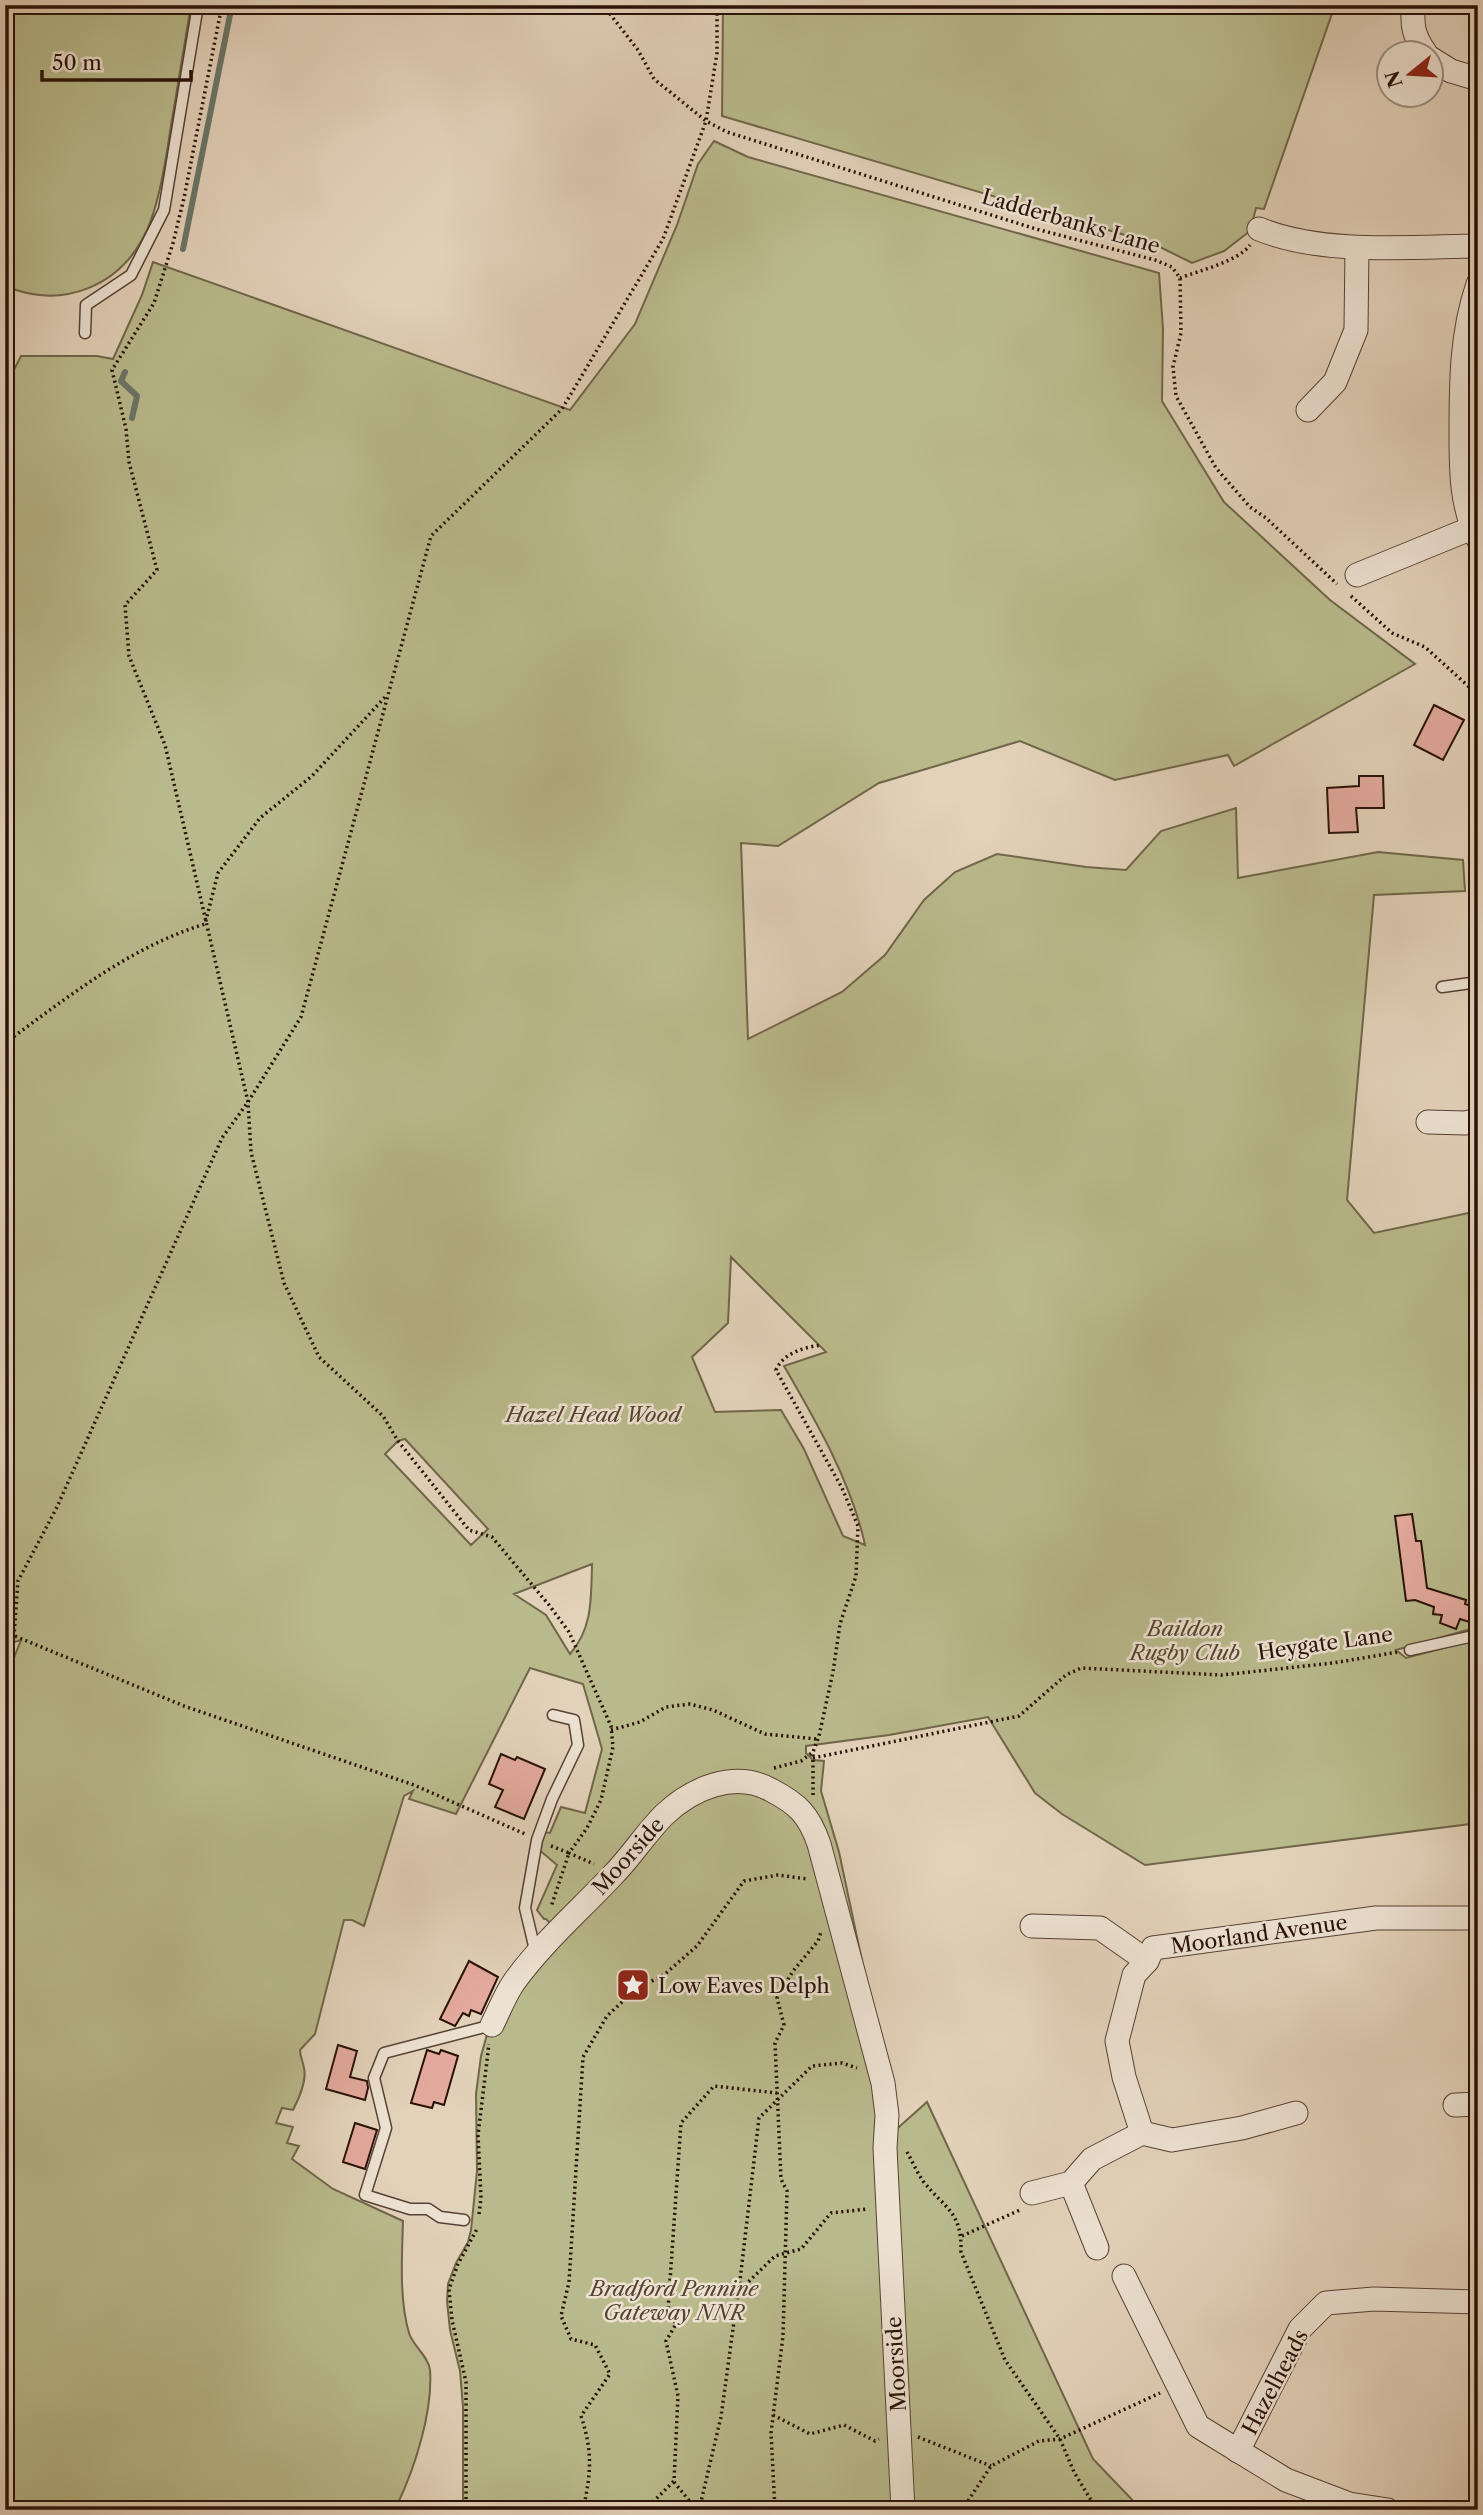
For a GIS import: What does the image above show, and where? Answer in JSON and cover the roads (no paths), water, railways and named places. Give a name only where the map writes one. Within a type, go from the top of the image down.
[{"type":"street","points":[[1414,5],[1415,38]]},
{"type":"street","points":[[1444,67],[1478,79]]},
{"type":"street","points":[[1259,229],[1276,235],[1357,248],[1478,246]]},
{"type":"street","points":[[1308,410],[1335,382],[1356,330],[1357,248]]},
{"type":"street","points":[[1357,575],[1475,534],[1465,508],[1470,473],[1460,368],[1470,308],[1478,284]]},
{"type":"street","points":[[1428,1122],[1465,1123],[1478,1120]]},
{"type":"street","name":"Moorside","points":[[492,2025],[512,1985],[536,1954],[615,1873],[666,1813],[697,1792],[728,1780],[763,1785],[802,1810],[812,1825],[883,2083],[887,2115],[884,2148],[903,2510]]},
{"type":"street","name":"Moorland Avenue","points":[[1142,2133],[1124,2077],[1117,2041],[1134,1975],[1147,1961],[1153,1948],[1376,1918],[1478,1918]]},
{"type":"street","points":[[1032,1926],[1100,1928],[1147,1961]]},
{"type":"street","points":[[1032,2193],[1071,2183],[1092,2159],[1142,2133],[1172,2140],[1242,2128],[1296,2113]]},
{"type":"street","points":[[1071,2183],[1097,2248]]},
{"type":"street","points":[[1124,2276],[1198,2426],[1286,2480],[1349,2504],[1388,2510]]},
{"type":"street","name":"Hazelheads","points":[[1238,2451],[1300,2329],[1325,2303],[1374,2300],[1478,2302]]},
{"type":"lane","points":[[85,334],[86,305],[131,275],[164,210],[198,5]]},
{"type":"lane","points":[[1442,987],[1478,982]]},
{"type":"lane","name":"Heygate Lane","points":[[1410,1650],[1478,1635]]},
{"type":"lane","points":[[536,1954],[525,1908],[537,1840],[552,1799],[578,1745],[574,1720],[553,1715]]},
{"type":"lane","points":[[464,2220],[440,2217],[428,2209],[410,2209],[365,2195],[386,2128],[374,2078],[384,2053],[492,2025]]},
{"type":"waterway","points":[[183,249],[232,5]]},
{"type":"waterway","points":[[125,372],[121,381],[137,396],[132,418]]},
{"type":"place","name":"Low Eaves Delph","points":[[633,1985]]},
{"type":"park label","name":"Hazel Head Wood","points":[[593,1414]]},
{"type":"park label","name":"Baildon Rugby Club","points":[[1185,1640]]},
{"type":"park label","name":"Bradford Pennine Gateway NNR","points":[[674,2300]]}]
